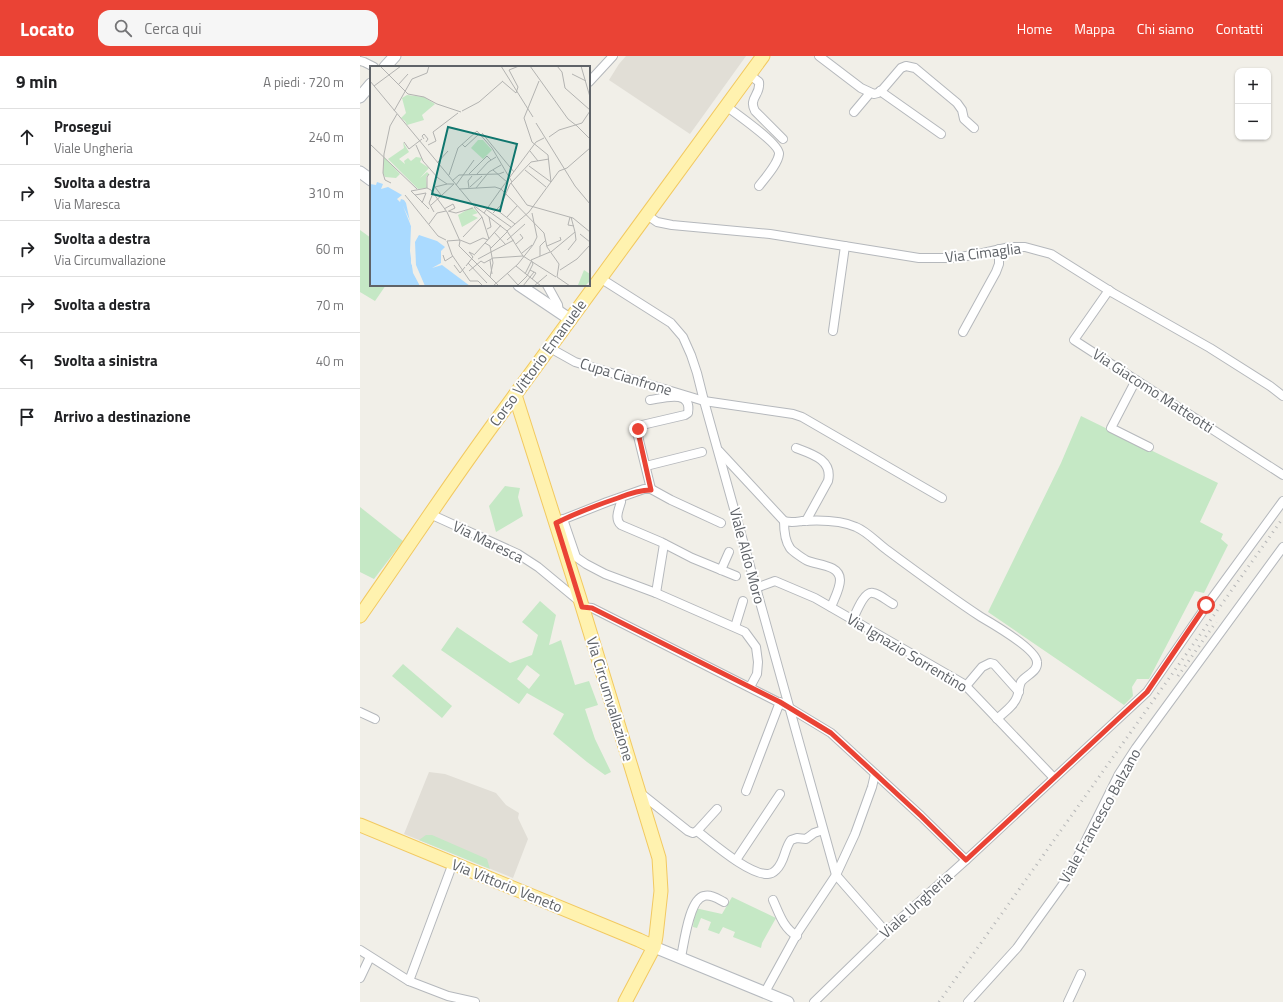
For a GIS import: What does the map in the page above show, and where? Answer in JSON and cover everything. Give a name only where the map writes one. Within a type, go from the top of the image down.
[{"type":"main road","name":"Corso Vittorio Emanuele","points":[[360,616],[501,414],[764,56]]},
{"type":"main road","name":"Via Circumvallazione","points":[[516,395],[560,521],[582,605],[659,858],[661,891],[658,927],[654,947],[625,1002]]},
{"type":"main road","name":"Via Vittorio Veneto","points":[[360,825],[654,947]]},
{"type":"street","points":[[386,66],[395,56]]},
{"type":"street","points":[[590,81],[613,56]]},
{"type":"street","points":[[819,56],[861,88],[874,94],[878,93],[901,68],[906,66],[915,68],[957,102],[964,119],[974,128]]},
{"type":"street","points":[[360,62],[364,62],[372,66]]},
{"type":"street","points":[[750,74],[759,82],[760,86],[759,91],[752,102],[752,106],[755,111],[783,139]]},
{"type":"street","points":[[360,97],[370,85]]},
{"type":"street","points":[[880,91],[941,134]]},
{"type":"street","points":[[854,112],[870,92]]},
{"type":"street","points":[[726,106],[769,140],[778,151],[779,154],[775,164],[759,186]]},
{"type":"street","points":[[360,172],[370,179]]},
{"type":"street","name":"Via Cimaglia","points":[[646,215],[657,222],[672,225],[770,234],[919,258],[950,258],[974,255],[1010,246],[1025,246],[1051,254],[1109,290],[1210,348],[1270,386],[1283,396]]},
{"type":"street","points":[[833,332],[845,246]]},
{"type":"street","points":[[963,332],[996,272],[999,264],[999,249]]},
{"type":"street","name":"Viale Aldo Moro","points":[[600,278],[672,323],[683,338],[691,355],[836,875]]},
{"type":"street","points":[[520,286],[571,320]]},
{"type":"street","points":[[548,286],[558,305],[559,312]]},
{"type":"street","name":"Via Giacomo Matteotti","points":[[1109,290],[1074,340],[1283,475]]},
{"type":"street","name":"Cupa Cianfrone","points":[[550,348],[575,362],[704,401],[793,414],[802,417],[942,498]]},
{"type":"street","points":[[1136,380],[1111,428],[1149,447]]},
{"type":"street","points":[[650,400],[676,396],[682,397],[686,401],[688,409],[688,413],[685,415],[640,426],[638,432],[651,490]]},
{"type":"street","points":[[796,448],[823,461],[827,467],[829,475],[828,481],[806,521]]},
{"type":"street","points":[[717,450],[784,521],[791,523],[806,521],[843,523],[857,527],[872,537],[886,550],[1020,642],[1034,655],[1037,660],[1037,666],[1022,681],[1017,698],[1013,705],[997,719]]},
{"type":"street","points":[[646,466],[702,452]]},
{"type":"street","points":[[722,523],[651,490],[644,490],[614,499],[560,521],[579,560],[605,574],[656,593],[745,632],[756,647],[758,662],[757,674],[750,687]]},
{"type":"street","name":"Viale Ungheria","points":[[814,1002],[886,932],[1147,692],[1206,605],[1283,501]]},
{"type":"street","points":[[621,502],[617,517],[618,522],[621,525],[692,558],[736,576]]},
{"type":"street","name":"Via Maresca","points":[[430,514],[518,554],[538,567],[582,605],[592,608],[780,702],[831,733],[921,816],[966,860]]},
{"type":"street","points":[[784,521],[786,537],[793,552],[807,560],[832,568],[840,579],[839,587],[831,607]]},
{"type":"street","points":[[656,593],[664,544]]},
{"type":"street","name":"Viale Francesco Balzano","points":[[968,1002],[1017,948],[1066,880],[1120,774],[1136,748],[1283,547]]},
{"type":"street","points":[[721,570],[729,552]]},
{"type":"street","name":"Via Ignazio Sorrentino","points":[[756,588],[775,581],[815,598],[966,686],[1054,778]]},
{"type":"street","points":[[852,620],[864,597],[869,593],[874,593],[893,604]]},
{"type":"street","points":[[735,627],[743,601]]},
{"type":"street","points":[[966,686],[982,667],[990,663],[994,664],[1019,692]]},
{"type":"street","points":[[746,791],[780,702]]},
{"type":"street","points":[[360,712],[375,719]]},
{"type":"street","points":[[765,992],[796,936],[836,875],[855,834],[872,787],[875,774]]},
{"type":"street","points":[[639,792],[688,831],[693,833],[697,831],[717,809]]},
{"type":"street","points":[[736,860],[780,794]]},
{"type":"street","points":[[697,831],[736,860],[756,871],[772,874],[782,863],[791,840],[798,838],[806,839],[814,833],[823,830]]},
{"type":"street","points":[[409,981],[453,864]]},
{"type":"street","points":[[836,875],[886,932]]},
{"type":"street","points":[[681,957],[689,918],[697,900],[705,895],[710,895],[724,902]]},
{"type":"street","points":[[773,900],[788,931],[796,936]]},
{"type":"street","points":[[654,947],[788,1002]]},
{"type":"street","points":[[360,950],[409,981],[448,996],[475,1002]]},
{"type":"street","points":[[360,978],[370,957]]},
{"type":"street","points":[[1068,1002],[1081,974]]},
{"type":"shaded area","points":[[626,56],[746,56],[690,134],[609,80]]},
{"type":"shaded area","points":[[429,772],[445,774],[496,793],[506,805],[519,813],[518,818],[528,839],[513,878],[404,834]]},
{"type":"green space","points":[[360,230],[370,237],[370,286],[385,286],[375,301],[360,292]]},
{"type":"green space","points":[[1081,416],[1218,483],[1200,522],[1223,534],[1221,539],[1228,545],[1204,593],[1195,591],[1149,679],[1137,679],[1132,687],[1133,696],[1124,705],[988,612],[1061,463]]},
{"type":"green space","points":[[505,486],[520,488],[518,497],[523,516],[496,532],[489,506]]},
{"type":"green space","points":[[360,507],[403,541],[374,579],[360,572]]},
{"type":"green space","points":[[540,601],[556,615],[549,645],[561,640],[575,685],[589,681],[598,705],[585,709],[595,739],[611,772],[605,775],[553,734],[564,714],[527,693],[519,704],[441,650],[457,627],[510,663],[532,655],[538,635],[522,622]],"holes":[[[527,665],[540,675],[529,689],[517,679]]]},
{"type":"green space","points":[[403,664],[452,706],[442,718],[392,676]]},
{"type":"green space","points":[[426,835],[432,835],[487,859],[490,869],[419,840]]},
{"type":"green space","points":[[732,897],[776,918],[762,943],[761,948],[733,937],[735,932],[723,927],[719,934],[708,930],[711,922],[701,918],[697,928],[693,927],[695,908],[722,914]]},
{"type":"railway","points":[[939,1002],[1283,518]]},
{"type":"railway","points":[[1178,676],[1216,622]]},
{"type":"route","points":[[638,429],[651,490],[644,490],[607,502],[574,514],[556,523],[582,607],[592,608],[780,702],[831,733],[921,816],[966,860],[1147,692],[1206,605]]}]
